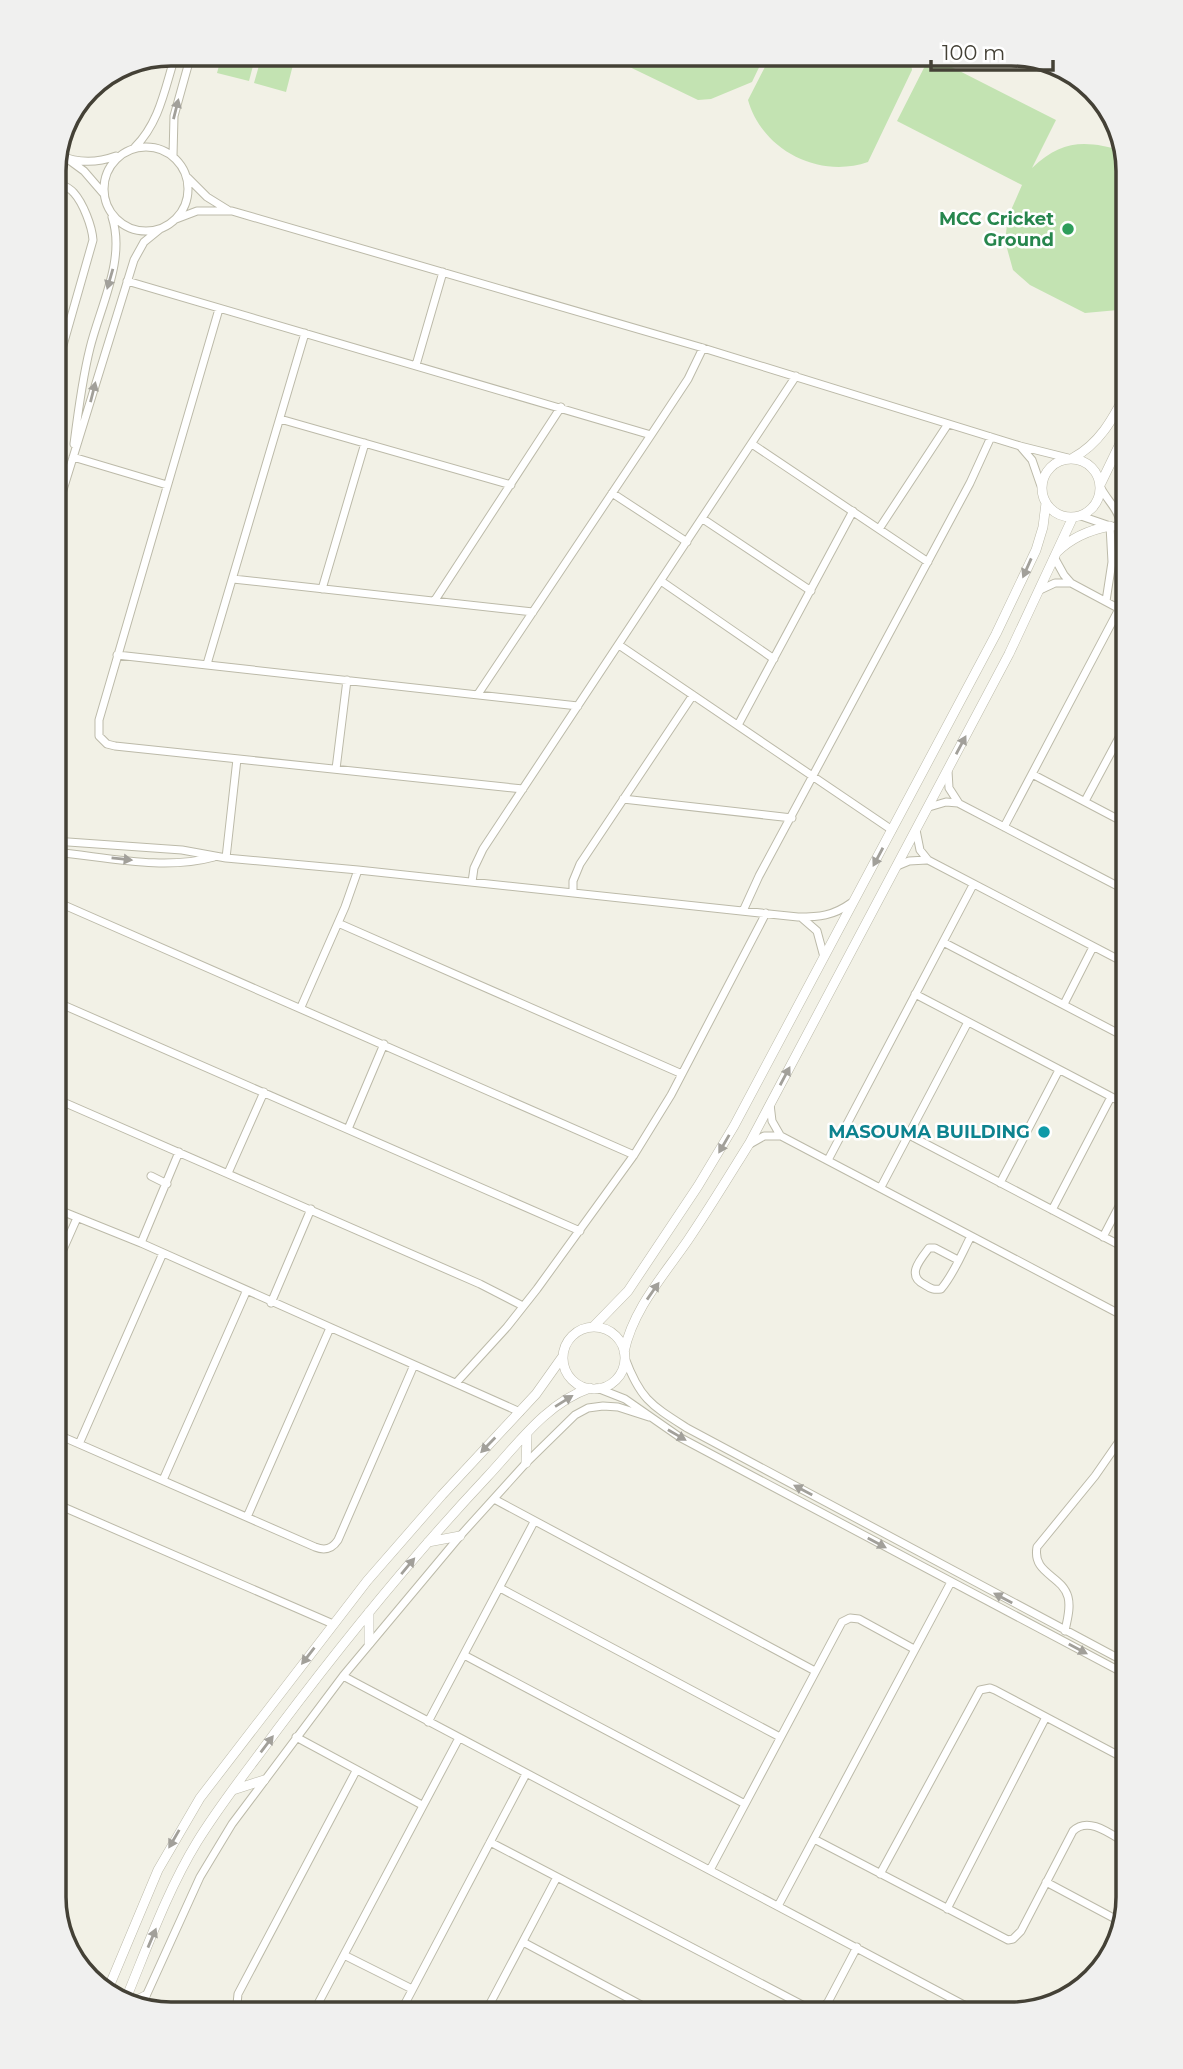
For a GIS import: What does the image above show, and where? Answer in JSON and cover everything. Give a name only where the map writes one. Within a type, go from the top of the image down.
[{"type":"street","points":[[68,159],[89,161],[120,155],[133,148],[147,133],[157,116],[172,66]]},
{"type":"street","points":[[173,156],[174,116],[188,66]]},
{"type":"street","points":[[133,148],[154,147],[173,156],[187,177],[207,197],[232,211],[703,348],[1020,446],[1070,458],[1091,466],[1116,510]]},
{"type":"street","points":[[103,194],[107,172],[120,155]]},
{"type":"street","points":[[68,159],[84,172],[103,194],[116,234],[115,257],[86,364],[72,457]]},
{"type":"street","points":[[176,219],[187,200],[187,177]]},
{"type":"street","points":[[67,187],[77,197],[91,227],[93,240],[67,332]]},
{"type":"street","points":[[67,475],[140,247],[149,237],[176,219],[209,210],[232,211]]},
{"type":"street","points":[[110,213],[127,227],[138,230],[160,229]]},
{"type":"street","points":[[416,365],[443,272]]},
{"type":"street","points":[[127,281],[651,435]]},
{"type":"street","points":[[219,309],[97,724],[99,736],[104,742],[115,746],[523,789]]},
{"type":"street","points":[[207,664],[305,334]]},
{"type":"street","points":[[478,694],[688,379],[703,348]]},
{"type":"street","points":[[472,882],[474,868],[483,849],[796,376]]},
{"type":"street","points":[[435,600],[561,407]]},
{"type":"street","points":[[1041,486],[1050,467],[1058,461],[1085,451],[1104,433],[1116,411]]},
{"type":"street","points":[[280,419],[511,485]]},
{"type":"street","points":[[879,529],[948,424]]},
{"type":"street","points":[[743,911],[928,562],[991,437]]},
{"type":"street","points":[[323,589],[365,443]]},
{"type":"street","points":[[752,444],[928,562]]},
{"type":"street","points":[[593,1327],[628,1291],[711,1167],[1020,586],[1040,538],[1046,503],[1032,460],[1020,446]]},
{"type":"street","points":[[128,1993],[179,1874],[196,1843],[317,1676],[428,1542],[554,1407],[571,1396],[611,1383],[617,1378],[630,1331],[639,1311],[749,1144],[1009,654],[1054,556],[1077,516],[1097,503],[1101,486],[1116,453]]},
{"type":"street","points":[[72,457],[167,485]]},
{"type":"street","points":[[612,493],[687,542]]},
{"type":"street","points":[[1046,503],[1057,514],[1077,516],[1110,526]]},
{"type":"street","points":[[738,725],[853,511]]},
{"type":"street","points":[[703,519],[811,591]]},
{"type":"street","points":[[1106,601],[1112,555],[1110,526]]},
{"type":"street","points":[[1054,556],[1062,547],[1084,533],[1116,526]]},
{"type":"street","points":[[1054,556],[1064,575],[1072,583],[1116,607]]},
{"type":"street","points":[[233,579],[533,612]]},
{"type":"street","points":[[661,581],[774,659]]},
{"type":"street","points":[[1040,590],[1055,583],[1072,583]]},
{"type":"street","points":[[1004,827],[1116,615]]},
{"type":"street","points":[[619,645],[892,830]]},
{"type":"street","points":[[117,655],[578,706]]},
{"type":"street","points":[[337,769],[347,680]]},
{"type":"street","points":[[573,893],[573,881],[580,864],[693,695]]},
{"type":"street","points":[[1085,802],[1116,744]]},
{"type":"street","points":[[226,858],[237,759]]},
{"type":"street","points":[[948,770],[949,788],[958,803]]},
{"type":"street","points":[[1032,774],[1116,818]]},
{"type":"street","points":[[623,799],[792,818]]},
{"type":"street","points":[[929,807],[946,802],[958,803],[1116,885]]},
{"type":"street","points":[[916,830],[920,850],[928,860],[1116,958]]},
{"type":"street","points":[[67,842],[182,850],[215,857],[798,917],[832,915],[854,901]]},
{"type":"street","points":[[67,853],[166,863],[215,857]]},
{"type":"street","points":[[897,866],[909,861],[928,860]]},
{"type":"street","points":[[301,1007],[358,870]]},
{"type":"street","points":[[828,1160],[973,885]]},
{"type":"street","points":[[67,906],[635,1155]]},
{"type":"street","points":[[456,1384],[507,1327],[635,1155],[682,1074],[765,913]]},
{"type":"street","points":[[798,917],[811,923],[817,931],[824,957]]},
{"type":"street","points":[[338,923],[682,1074]]},
{"type":"street","points":[[943,942],[1116,1032]]},
{"type":"street","points":[[1064,1004],[1093,947]]},
{"type":"street","points":[[915,995],[1116,1100]]},
{"type":"street","points":[[67,1006],[580,1231]]},
{"type":"street","points":[[881,1187],[968,1022]]},
{"type":"street","points":[[348,1129],[384,1044]]},
{"type":"street","points":[[1000,1183],[1059,1070]]},
{"type":"street","points":[[228,1173],[264,1092]]},
{"type":"street","points":[[1052,1210],[1111,1097]]},
{"type":"street","points":[[66,1103],[487,1287],[523,1306]]},
{"type":"street","points":[[770,1104],[772,1121],[781,1136]]},
{"type":"street","points":[[909,1135],[1116,1244]]},
{"type":"street","points":[[749,1144],[764,1136],[781,1136],[1116,1309]]},
{"type":"street","points":[[141,1243],[179,1152]]},
{"type":"street","points":[[151,1176],[167,1184]]},
{"type":"street","points":[[271,1303],[311,1209]]},
{"type":"street","points":[[1103,1237],[1116,1212]]},
{"type":"street","points":[[66,1213],[141,1243],[520,1412]]},
{"type":"street","points":[[66,1241],[77,1217]]},
{"type":"street","points":[[958,1261],[935,1248],[929,1248],[914,1277],[932,1289],[939,1290],[945,1285],[958,1261],[971,1236]]},
{"type":"street","points":[[79,1444],[163,1253]]},
{"type":"street","points":[[163,1480],[246,1292]]},
{"type":"street","points":[[1116,1657],[687,1428],[657,1409],[646,1399],[633,1379],[620,1341],[604,1328],[593,1327],[576,1333],[565,1347],[564,1365],[573,1381],[625,1399],[681,1438],[1116,1669]]},
{"type":"street","points":[[247,1517],[330,1328]]},
{"type":"street","points":[[111,1983],[158,1870],[188,1815],[232,1754],[333,1624],[442,1495],[520,1412],[563,1356]]},
{"type":"street","points":[[66,1438],[320,1549],[328,1549],[335,1545],[414,1365]]},
{"type":"street","points":[[141,1998],[145,1996],[208,1861],[264,1780],[343,1676],[460,1536],[569,1419],[596,1406],[611,1406],[649,1417]]},
{"type":"street","points":[[526,1464],[527,1434]]},
{"type":"street","points":[[1065,1631],[1070,1605],[1068,1594],[1061,1584],[1040,1567],[1036,1555],[1037,1547],[1116,1445]]},
{"type":"street","points":[[494,1499],[815,1671]]},
{"type":"street","points":[[66,1508],[333,1624]]},
{"type":"street","points":[[428,1722],[534,1522]]},
{"type":"street","points":[[428,1542],[460,1536]]},
{"type":"street","points":[[778,1906],[951,1582]]},
{"type":"street","points":[[499,1588],[780,1737]]},
{"type":"street","points":[[369,1612],[369,1643]]},
{"type":"street","points":[[710,1870],[839,1625],[850,1618],[859,1619],[914,1648]]},
{"type":"street","points":[[464,1655],[746,1804]]},
{"type":"street","points":[[343,1676],[959,2002]]},
{"type":"street","points":[[880,1874],[980,1690],[995,1690],[1116,1754]]},
{"type":"street","points":[[947,1909],[1046,1717]]},
{"type":"street","points":[[296,1737],[422,1805]]},
{"type":"street","points":[[319,2002],[459,1738]]},
{"type":"street","points":[[237,2002],[238,1994],[356,1771]]},
{"type":"street","points":[[406,2002],[526,1774]]},
{"type":"street","points":[[233,1790],[264,1780]]},
{"type":"street","points":[[814,1839],[1002,1938],[1013,1940],[1021,1931],[1073,1830],[1082,1824],[1093,1826],[1116,1838]]},
{"type":"street","points":[[490,1842],[797,2002]]},
{"type":"street","points":[[491,2002],[557,1877]]},
{"type":"street","points":[[1046,1882],[1114,1919]]},
{"type":"street","points":[[523,1942],[636,2002]]},
{"type":"street","points":[[828,2002],[857,1947]]},
{"type":"street","points":[[344,1955],[412,1989]]},
{"type":"green space","points":[[219,66],[253,66],[249,81],[217,73]]},
{"type":"green space","points":[[259,66],[293,66],[286,92],[254,83]]},
{"type":"green space","points":[[629,67],[759,67],[752,82],[711,99],[698,100]]},
{"type":"green space","points":[[765,67],[912,67],[868,162],[849,166],[831,167],[812,163],[779,146],[755,118],[748,100]]},
{"type":"green space","points":[[924,67],[952,67],[1056,120],[1032,168],[1043,158],[1075,144],[1114,149],[1116,310],[1085,313],[1030,285],[1013,270],[1005,241],[1008,217],[1022,185],[897,121]]},
{"type":"place","name":"MCC Cricket Ground","points":[[1068,229]]},
{"type":"place","name":"MASOUMA BUILDING","points":[[1044,1132]]}]
